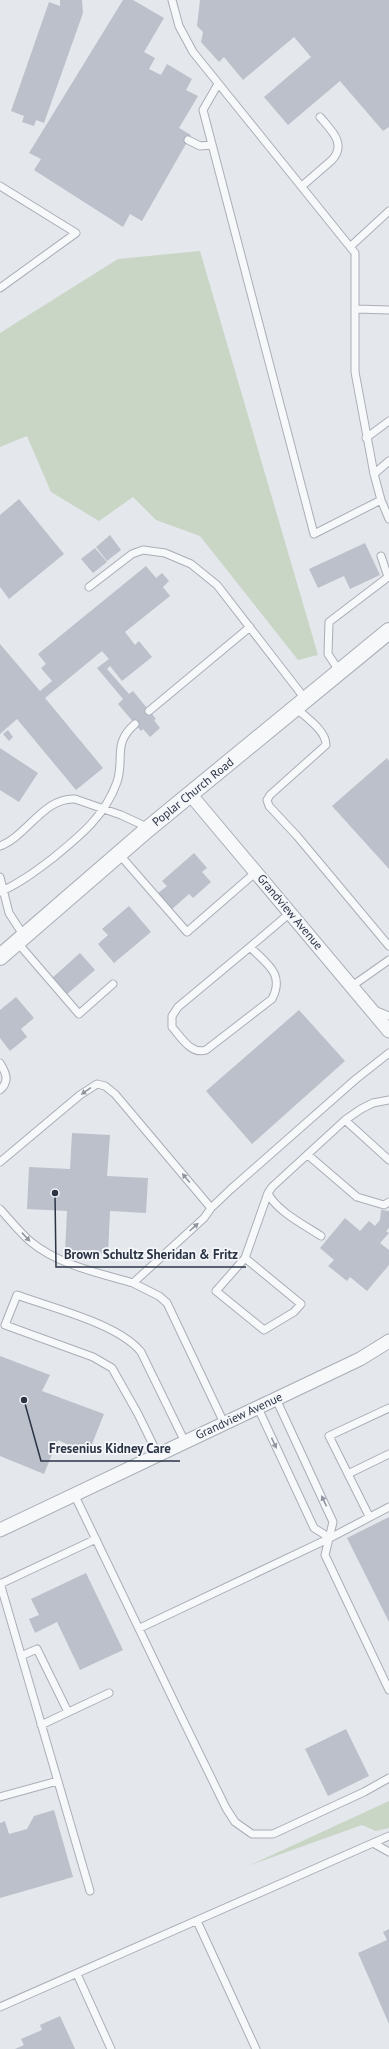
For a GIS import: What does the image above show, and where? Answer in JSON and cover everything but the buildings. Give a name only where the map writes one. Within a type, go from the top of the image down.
[{"type":"street","name":"Poplar Church Road","points":[[0,957],[148,828],[389,631]]},
{"type":"street","name":"Grandview Avenue","points":[[190,794],[389,1031]]},
{"type":"street","name":"Grandview Avenue","points":[[0,1530],[360,1359],[389,1342]]},
{"type":"lane","points":[[172,0],[184,39],[193,52],[351,246],[355,253],[355,372],[366,438],[374,474],[381,500],[389,519]]},
{"type":"lane","points":[[218,84],[203,110],[314,534],[381,500]]},
{"type":"lane","points":[[302,186],[337,155],[339,148],[337,140],[320,117]]},
{"type":"lane","points":[[188,140],[200,146],[211,145]]},
{"type":"lane","points":[[0,186],[76,233],[0,288]]},
{"type":"lane","points":[[351,246],[380,221],[389,211]]},
{"type":"lane","points":[[380,221],[389,223]]},
{"type":"lane","points":[[356,309],[389,310]]},
{"type":"lane","points":[[366,438],[389,421]]},
{"type":"lane","points":[[374,474],[389,461]]},
{"type":"lane","points":[[89,587],[132,554],[142,550],[165,552],[191,564],[217,585],[250,627],[326,740],[326,745],[270,795],[267,800],[269,806],[297,836],[389,946]]},
{"type":"lane","points":[[340,672],[328,654],[329,622],[388,577],[381,556]]},
{"type":"lane","points":[[149,711],[250,627]]},
{"type":"lane","points":[[2,892],[24,880],[86,832],[103,809],[117,781],[123,735],[135,724]]},
{"type":"lane","points":[[0,846],[14,838],[62,800],[75,799],[148,828]]},
{"type":"lane","points":[[119,854],[187,932],[256,872]]},
{"type":"lane","points":[[0,877],[2,892],[20,939],[79,1014],[113,984]]},
{"type":"lane","points":[[250,947],[276,974],[278,982],[277,990],[272,999],[206,1050],[196,1051],[190,1047],[172,1027],[172,1016],[178,1007],[290,913]]},
{"type":"lane","points":[[352,986],[389,960]]},
{"type":"lane","points":[[371,1008],[389,1016]]},
{"type":"lane","points":[[133,1283],[204,1218],[211,1208],[231,1189],[356,1079],[389,1053]]},
{"type":"lane","points":[[0,1063],[6,1072],[7,1078],[5,1085],[0,1090]]},
{"type":"lane","points":[[0,1162],[80,1095],[98,1084],[105,1086],[115,1094],[211,1208]]},
{"type":"lane","points":[[245,1258],[301,1304],[294,1312],[264,1330],[216,1291],[245,1258],[268,1193],[272,1187],[345,1120],[373,1103],[389,1100]]},
{"type":"lane","points":[[345,1120],[389,1160]]},
{"type":"lane","points":[[308,1154],[357,1197],[384,1206],[389,1202]]},
{"type":"lane","points":[[268,1193],[270,1199],[290,1216],[321,1236]]},
{"type":"lane","points":[[0,1209],[30,1242],[47,1253],[100,1273],[133,1283],[159,1296],[167,1303],[224,1423]]},
{"type":"lane","points":[[158,1455],[138,1414],[112,1368],[93,1357],[5,1325],[17,1295],[116,1331],[134,1343],[141,1352],[184,1442]]},
{"type":"lane","points":[[276,1399],[333,1522],[326,1555],[389,1690]]},
{"type":"lane","points":[[258,1408],[314,1528],[330,1538]]},
{"type":"lane","points":[[369,1516],[329,1436],[389,1408]]},
{"type":"lane","points":[[348,1474],[389,1454]]},
{"type":"lane","points":[[74,1494],[226,1808],[235,1822],[245,1831],[252,1834],[273,1834],[364,1792],[389,1778]]},
{"type":"lane","points":[[140,1628],[330,1538],[389,1506]]},
{"type":"lane","points":[[90,1891],[0,1583],[96,1538]]},
{"type":"lane","points":[[21,1656],[37,1649],[68,1712]]},
{"type":"lane","points":[[42,1725],[109,1693]]},
{"type":"lane","points":[[0,1797],[58,1781]]},
{"type":"lane","points":[[0,2008],[389,1836]]},
{"type":"lane","points":[[373,1843],[389,1852]]},
{"type":"lane","points":[[197,1920],[256,2049]]},
{"type":"lane","points":[[77,1974],[111,2049]]},
{"type":"green space","points":[[200,251],[318,655],[298,660],[200,536],[156,520],[133,497],[99,521],[51,492],[27,436],[0,447],[0,333],[118,259]]},
{"type":"green space","points":[[389,1801],[389,1828],[376,1831],[362,1825],[248,1866]]},
{"type":"place","name":"Brown Schultz Sheridan & Fritz","points":[[55,1193]]},
{"type":"place","name":"Fresenius Kidney Care","points":[[24,1400]]}]
